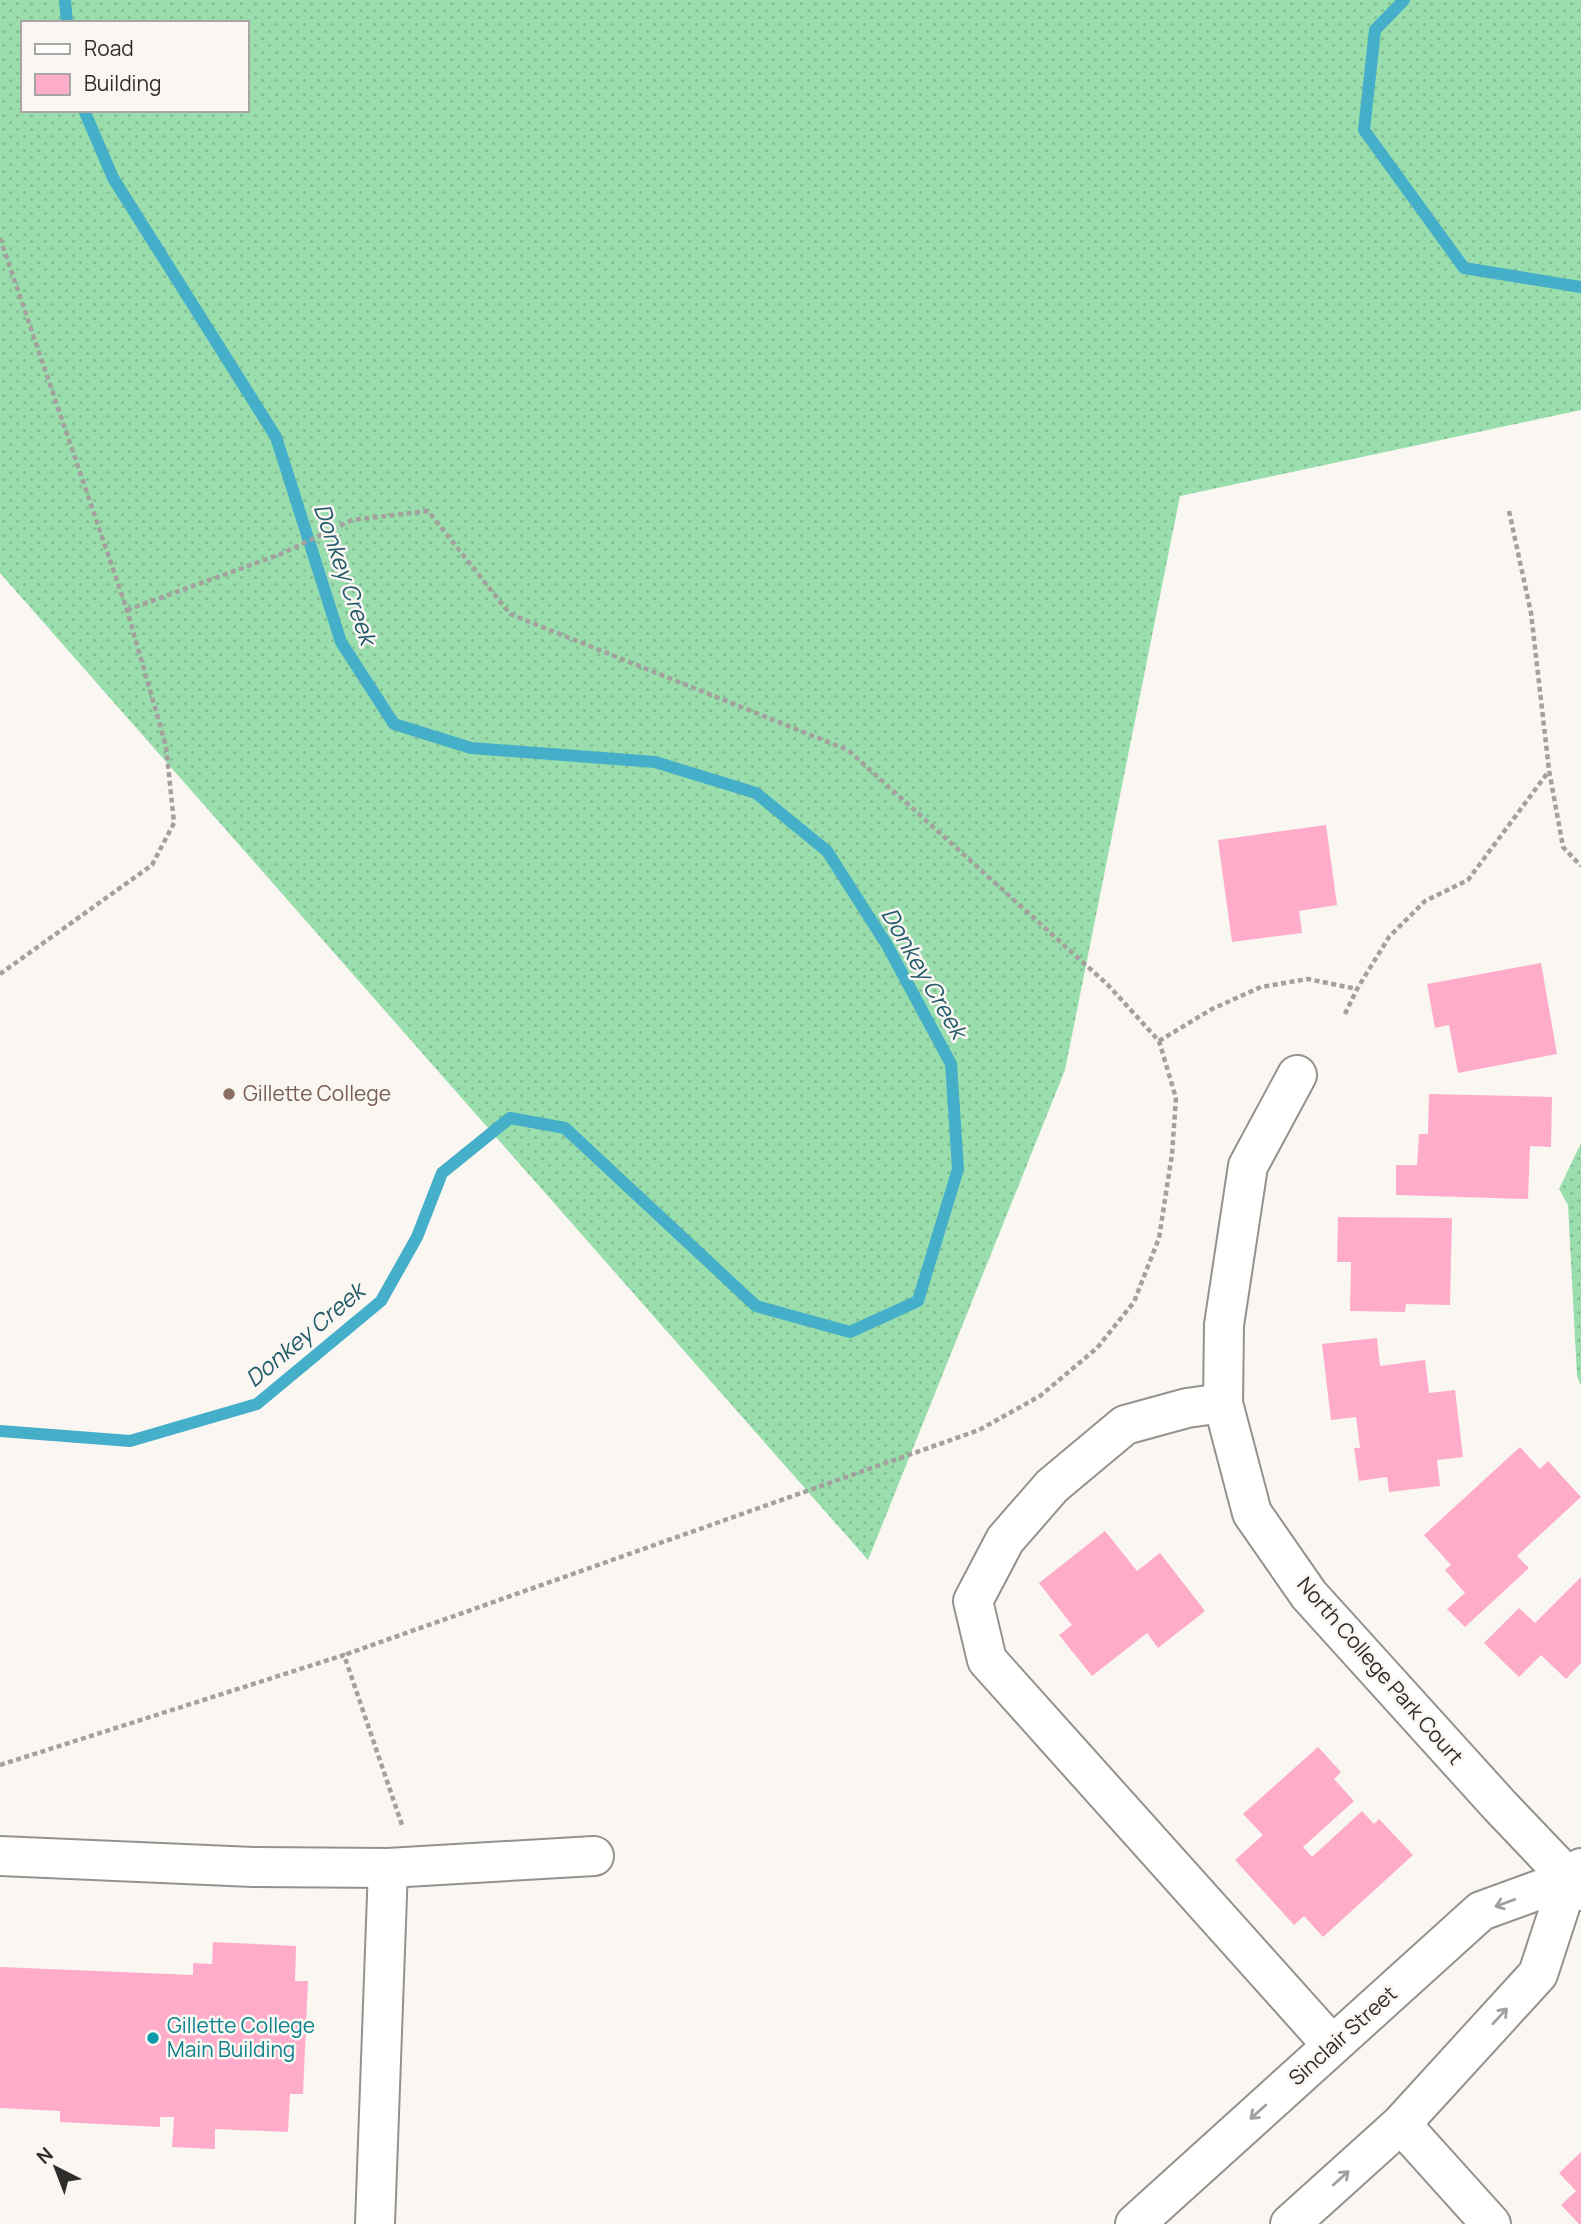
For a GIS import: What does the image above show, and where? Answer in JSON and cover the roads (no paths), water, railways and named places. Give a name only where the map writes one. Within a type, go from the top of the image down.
[{"type":"street","name":"North College Park Court","points":[[1297,1075],[1248,1166],[1224,1325],[1223,1403],[1252,1513],[1309,1595],[1577,1879]]},
{"type":"street","points":[[1223,1403],[1187,1408],[1125,1425],[1052,1486],[1005,1540],[973,1601],[987,1660],[1332,2045]]},
{"type":"street","points":[[0,1856],[253,1867],[388,1868],[594,1856]]},
{"type":"street","points":[[375,2224],[388,1868]]},
{"type":"street","points":[[1290,2224],[1401,2124],[1538,1974],[1577,1879]]},
{"type":"street","name":"Sinclair Street","points":[[1135,2224],[1481,1911],[1577,1879]]},
{"type":"street","points":[[1401,2124],[1491,2224]]},
{"type":"waterway","name":"Donkey Creek","points":[[65,0],[67,21]]},
{"type":"waterway","points":[[1404,0],[1375,30],[1364,130],[1464,268],[1581,287]]},
{"type":"waterway","name":"Donkey Creek","points":[[0,1431],[130,1441],[257,1404],[381,1301],[417,1237],[442,1173],[510,1118],[565,1128],[756,1306],[850,1332],[918,1301],[958,1169],[951,1064],[887,945],[827,851],[756,793],[655,762],[471,748],[394,724],[341,642],[276,437],[113,178],[85,112]]},
{"type":"place","name":"Gillette College","points":[[229,1094]]},
{"type":"place","name":"Gillette College Main Building","points":[[153,2038]]}]
